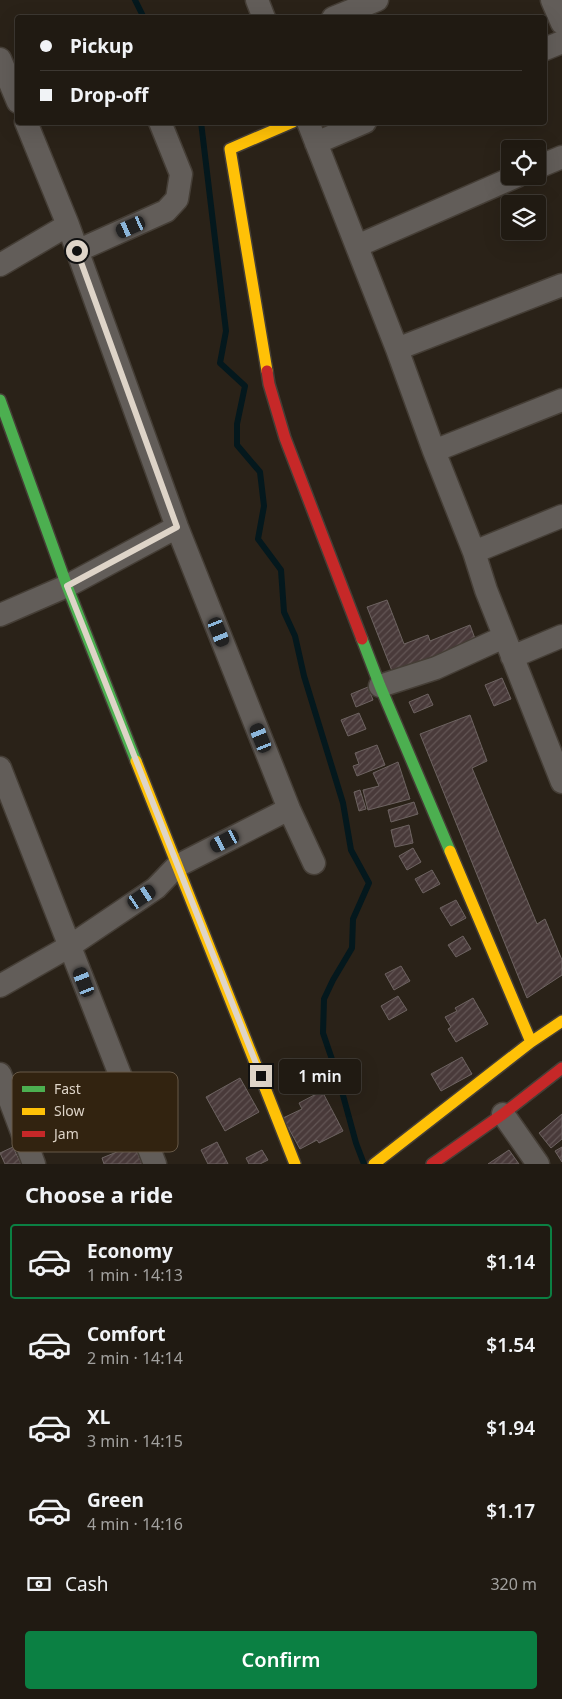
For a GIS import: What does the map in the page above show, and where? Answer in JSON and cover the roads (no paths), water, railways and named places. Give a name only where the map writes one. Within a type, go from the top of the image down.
[{"type":"street","points":[[257,0],[263,15]]},
{"type":"street","points":[[340,15],[377,0]]},
{"type":"street","points":[[552,0],[562,23]]},
{"type":"street","points":[[547,48],[562,42]]},
{"type":"street","points":[[0,59],[15,95]]},
{"type":"street","points":[[27,125],[68,226],[177,527],[289,808],[314,863]]},
{"type":"street","points":[[77,251],[166,211],[178,199],[181,174],[161,125]]},
{"type":"street","points":[[286,125],[230,149],[270,384],[284,438],[380,686],[532,1042]]},
{"type":"street","points":[[351,125],[312,133],[397,349],[508,647],[558,757],[562,782]]},
{"type":"street","points":[[546,164],[562,157]]},
{"type":"street","points":[[357,246],[501,183]]},
{"type":"street","points":[[0,265],[68,226]]},
{"type":"street","points":[[397,349],[562,285]]},
{"type":"street","points":[[0,400],[67,586],[295,1164]]},
{"type":"street","points":[[434,451],[562,400]]},
{"type":"street","points":[[474,552],[562,516]]},
{"type":"street","points":[[0,615],[67,586],[177,527]]},
{"type":"street","points":[[380,686],[508,647],[562,636]]},
{"type":"street","points":[[0,768],[119,1072]]},
{"type":"street","points":[[0,986],[70,946],[156,888],[178,866],[289,808]]},
{"type":"street","points":[[375,1163],[562,1021]]},
{"type":"street","points":[[432,1164],[503,1114],[562,1068]]},
{"type":"street","points":[[0,1074],[9,1124]]},
{"type":"street","points":[[503,1114],[538,1164]]},
{"type":"street","points":[[26,1152],[34,1164]]},
{"type":"street","points":[[150,1152],[155,1164]]},
{"type":"waterway","points":[[135,0],[142,15]]},
{"type":"waterway","points":[[201,125],[226,331],[220,363],[245,386],[237,424],[237,445],[260,472],[264,506],[258,539],[281,570],[284,612],[295,636],[304,676],[343,803],[351,850],[369,883],[353,919],[352,948],[324,999],[323,1033],[364,1164]]}]
